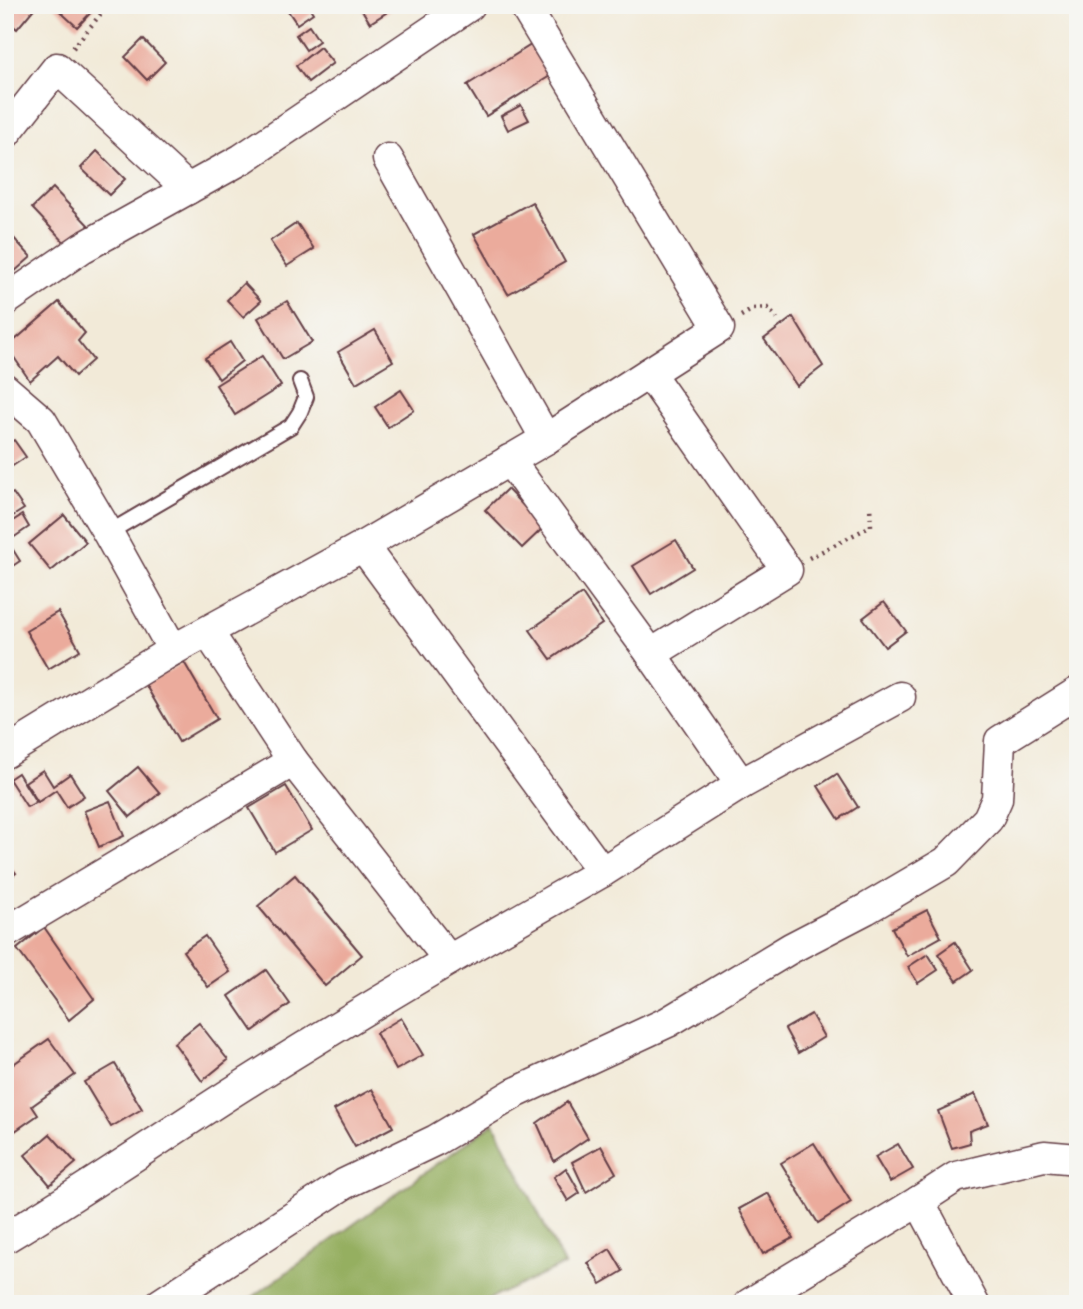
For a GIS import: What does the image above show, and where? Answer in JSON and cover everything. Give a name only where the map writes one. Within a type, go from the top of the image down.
[{"type":"street","points":[[5,301],[82,248],[242,159],[470,5]]},
{"type":"street","points":[[5,753],[173,650],[363,546],[546,439],[719,328],[524,5]]},
{"type":"street","points":[[5,134],[57,68],[188,189]]},
{"type":"street","points":[[388,159],[546,439]]},
{"type":"street","points":[[649,373],[787,570],[651,654]]},
{"type":"street","points":[[5,389],[41,420],[173,650]]},
{"type":"street","points":[[509,460],[651,654],[741,784]]},
{"type":"street","points":[[363,546],[602,872]]},
{"type":"street","points":[[208,632],[293,761],[449,960]]},
{"type":"street","points":[[160,1304],[344,1184],[436,1140],[515,1093],[668,1022],[791,948],[866,909],[946,862],[988,819],[997,799],[1000,741],[1078,692]]},
{"type":"street","points":[[5,1238],[80,1193],[358,1013],[602,872],[741,784],[900,697]]},
{"type":"street","points":[[5,933],[293,761]]},
{"type":"street","points":[[749,1304],[956,1177],[1044,1156],[1078,1159]]},
{"type":"street","points":[[919,1201],[974,1304]]},
{"type":"lane","points":[[108,533],[290,426],[306,397],[300,381]]},
{"type":"path","points":[[57,68],[108,5]]},
{"type":"path","points":[[719,328],[753,309],[768,309],[777,319]]},
{"type":"path","points":[[787,570],[871,526],[870,506]]},
{"type":"green space","points":[[494,1123],[564,1265],[478,1304],[378,1304],[373,1300],[368,1304],[243,1304]]},
{"type":"building","points":[[5,5],[37,5],[17,29],[5,19]]},
{"type":"building","points":[[53,5],[98,5],[77,27]]},
{"type":"building","points":[[284,5],[308,5],[313,13],[297,24]]},
{"type":"building","points":[[359,5],[393,5],[395,7],[370,23]]},
{"type":"building","points":[[309,26],[319,41],[306,50],[296,35]]},
{"type":"building","points":[[143,39],[165,62],[147,80],[125,57]]},
{"type":"building","points":[[531,45],[550,76],[486,116],[467,85]]},
{"type":"building","points":[[320,47],[333,63],[308,82],[296,66]]},
{"type":"building","points":[[521,105],[529,120],[508,130],[501,116]]},
{"type":"building","points":[[97,151],[125,179],[109,195],[81,168]]},
{"type":"building","points":[[53,188],[91,228],[70,248],[32,208]]},
{"type":"building","points":[[532,202],[565,262],[508,294],[474,234]]},
{"type":"building","points":[[297,223],[314,249],[287,266],[270,241]]},
{"type":"building","points":[[11,235],[31,257],[5,280],[5,241]]},
{"type":"building","points":[[244,283],[261,301],[243,317],[227,300]]},
{"type":"building","points":[[287,301],[312,342],[283,359],[258,318]]},
{"type":"building","points":[[59,302],[85,333],[78,341],[93,360],[75,376],[58,356],[30,381],[7,347]]},
{"type":"building","points":[[793,317],[823,366],[797,386],[764,339]]},
{"type":"building","points":[[375,330],[393,361],[356,383],[338,352]]},
{"type":"building","points":[[230,342],[242,361],[219,379],[205,358]]},
{"type":"building","points":[[262,356],[281,386],[235,415],[216,385]]},
{"type":"building","points":[[401,390],[414,410],[388,427],[375,407]]},
{"type":"building","points":[[14,440],[26,457],[5,471],[5,446]]},
{"type":"building","points":[[507,489],[544,527],[522,548],[485,510]]},
{"type":"building","points":[[13,493],[24,509],[5,521],[5,498]]},
{"type":"building","points":[[22,515],[29,527],[7,542],[5,526]]},
{"type":"building","points":[[64,515],[86,542],[51,571],[29,544]]},
{"type":"building","points":[[676,540],[693,568],[651,594],[633,566]]},
{"type":"building","points":[[10,545],[20,561],[5,571],[5,548]]},
{"type":"building","points":[[582,594],[602,624],[551,659],[530,630]]},
{"type":"building","points":[[884,602],[906,631],[885,647],[863,618]]},
{"type":"building","points":[[58,612],[80,650],[48,669],[26,631]]},
{"type":"building","points":[[184,662],[217,719],[179,742],[145,684]]},
{"type":"building","points":[[138,767],[160,793],[130,817],[109,791]]},
{"type":"building","points":[[43,770],[53,786],[70,774],[84,796],[67,807],[56,790],[38,802],[25,782]]},
{"type":"building","points":[[18,773],[36,802],[27,807],[9,779]]},
{"type":"building","points":[[837,774],[858,807],[839,819],[818,786]]},
{"type":"building","points":[[286,786],[312,830],[275,852],[249,808]]},
{"type":"building","points":[[110,801],[124,836],[99,847],[84,811]]},
{"type":"building","points":[[5,860],[16,873],[5,882]]},
{"type":"building","points":[[295,875],[362,955],[325,986],[258,906]]},
{"type":"building","points":[[927,910],[941,937],[907,956],[892,928]]},
{"type":"building","points":[[44,927],[94,999],[69,1020],[17,949]]},
{"type":"building","points":[[205,936],[230,972],[208,987],[183,951]]},
{"type":"building","points":[[955,942],[973,970],[957,981],[938,954]]},
{"type":"building","points":[[928,954],[938,970],[918,983],[908,967]]},
{"type":"building","points":[[266,970],[290,1004],[253,1031],[229,996]]},
{"type":"building","points":[[811,1014],[824,1037],[798,1053],[785,1029]]},
{"type":"building","points":[[401,1018],[423,1055],[396,1070],[376,1033]]},
{"type":"building","points":[[199,1023],[228,1060],[202,1081],[174,1043]]},
{"type":"building","points":[[49,1039],[75,1075],[32,1106],[38,1115],[5,1138],[5,1070]]},
{"type":"building","points":[[115,1064],[142,1109],[111,1127],[84,1082]]},
{"type":"building","points":[[372,1089],[393,1127],[355,1147],[334,1110]]},
{"type":"building","points":[[975,1094],[988,1124],[969,1131],[970,1143],[952,1148],[938,1111]]},
{"type":"building","points":[[567,1102],[588,1138],[554,1161],[537,1123]]},
{"type":"building","points":[[50,1134],[76,1163],[50,1185],[25,1155]]},
{"type":"building","points":[[814,1143],[851,1202],[818,1223],[781,1163]]},
{"type":"building","points":[[898,1144],[913,1169],[890,1182],[875,1157]]},
{"type":"building","points":[[601,1146],[616,1173],[586,1192],[572,1162]]},
{"type":"building","points":[[566,1168],[580,1193],[568,1201],[554,1177]]},
{"type":"building","points":[[768,1193],[793,1238],[763,1254],[739,1209]]},
{"type":"building","points":[[610,1249],[623,1271],[601,1284],[588,1263]]}]
